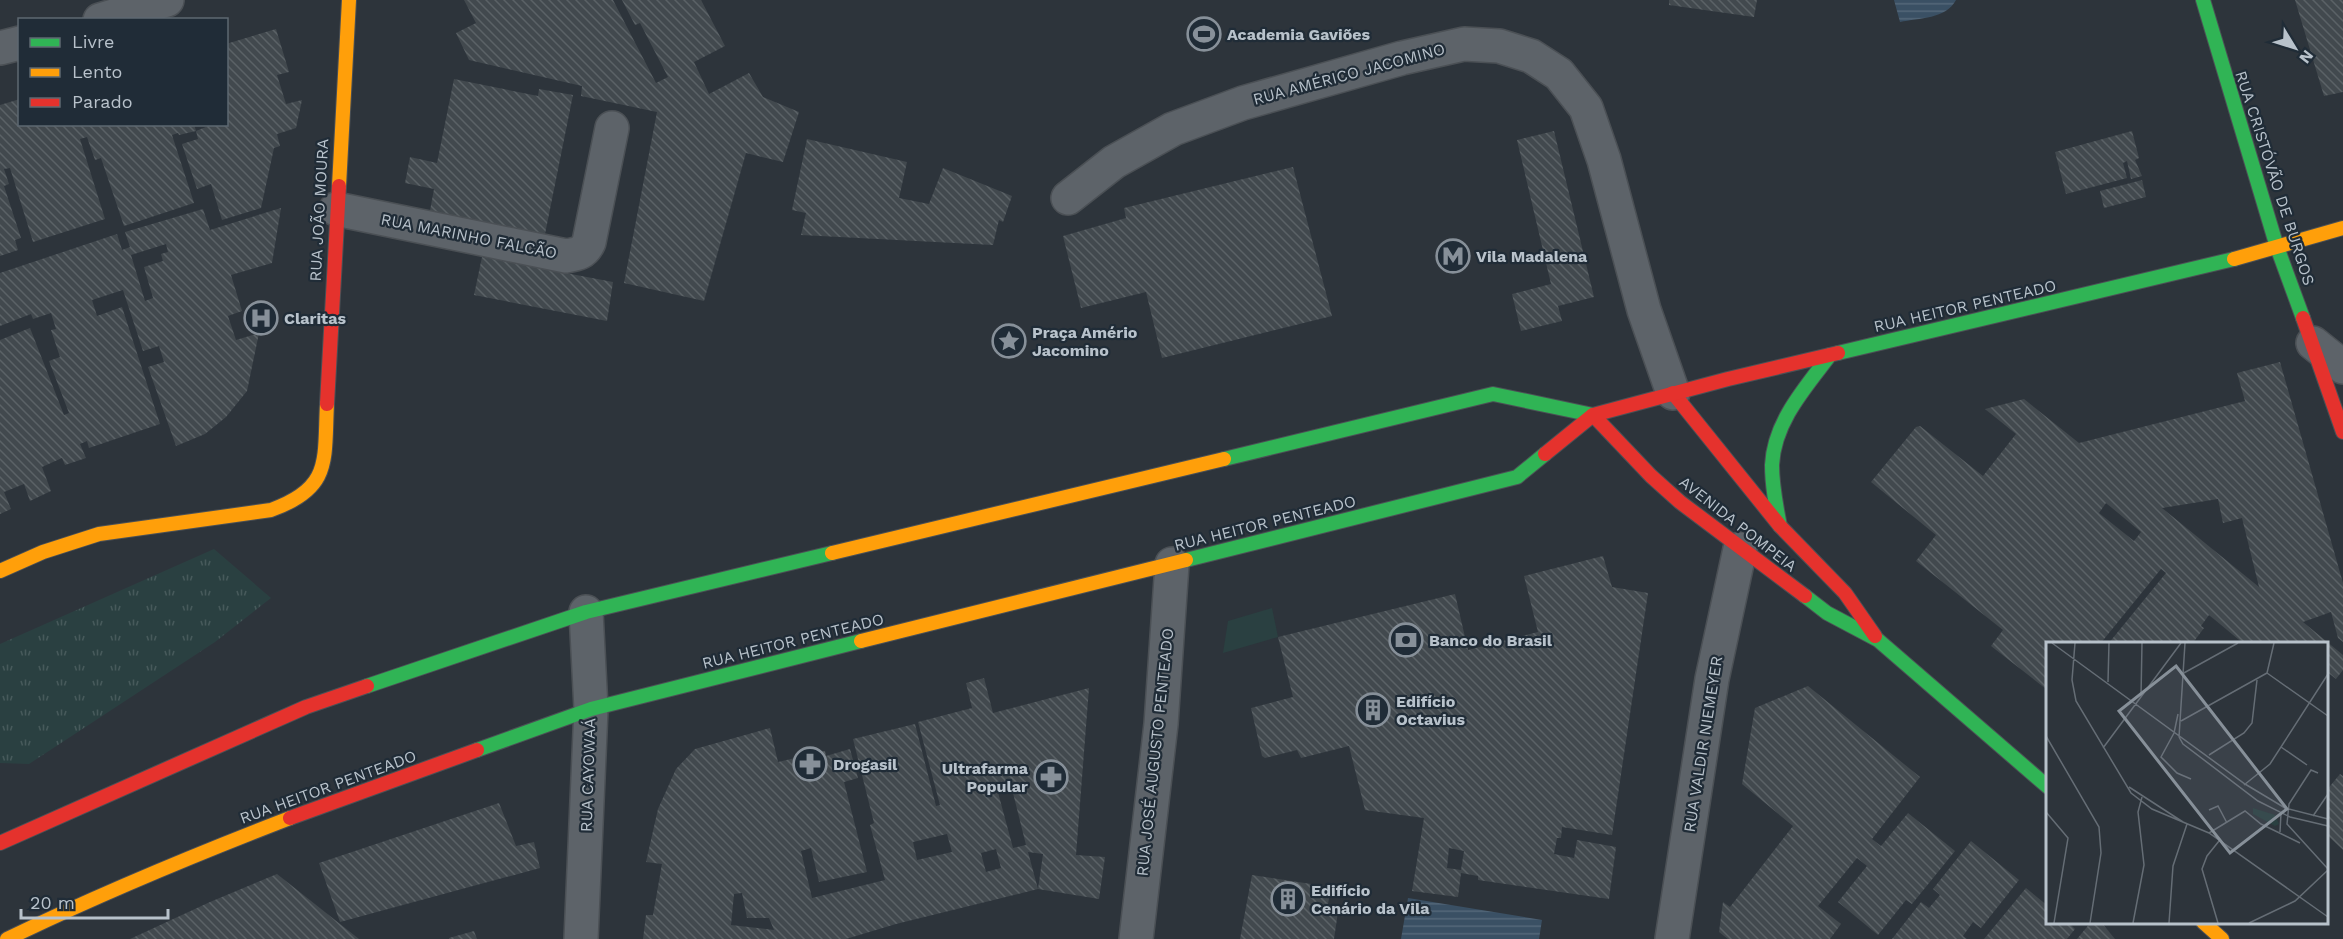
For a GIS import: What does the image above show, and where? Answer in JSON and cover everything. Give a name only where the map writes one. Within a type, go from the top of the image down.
[{"type":"main road","name":"RUA JOÃO MOURA","points":[[0,571],[43,552],[99,534],[271,510],[296,501],[313,489],[322,471],[324,453],[349,0]]},
{"type":"main road","name":"RUA CRISTÓVÃO DE BURGOS","points":[[2203,0],[2277,247],[2343,432]]},
{"type":"main road","name":"RUA HEITOR PENTEADO","points":[[7,939],[85,901],[177,862],[295,816],[591,709],[1517,477],[1593,415],[1673,393],[2277,247],[2343,228]]},
{"type":"main road","points":[[1780,526],[1772,478],[1773,455],[1778,433],[1830,355]]},
{"type":"main road","name":"AVENIDA POMPEIA","points":[[1673,393],[1780,526],[1845,593],[1878,640]]},
{"type":"main road","name":"RUA HEITOR PENTEADO","points":[[0,843],[306,707],[586,612],[1493,394],[1593,415]]},
{"type":"main road","name":"AVENIDA POMPEIA","points":[[1593,415],[1659,483],[1740,549],[1827,613],[1878,640],[2046,785]]},
{"type":"street","points":[[107,18],[167,0]]},
{"type":"street","points":[[0,48],[18,44]]},
{"type":"street","name":"RUA AMÉRICO JACOMINO","points":[[1068,198],[1114,162],[1173,129],[1243,103],[1402,58],[1464,44],[1499,46],[1531,56],[1559,74],[1586,108],[1604,160],[1644,310],[1673,393]]},
{"type":"street","name":"RUA MARINHO FALCÃO","points":[[336,209],[566,256],[579,254],[586,249],[589,242],[612,129]]},
{"type":"street","points":[[2313,343],[2343,367]]},
{"type":"street","name":"RUA VALDIR NIEMEYER","points":[[1672,939],[1712,680],[1740,549]]},
{"type":"street","name":"RUA JOSÉ AUGUSTO PENTEADO","points":[[1136,939],[1161,724],[1172,564]]},
{"type":"street","name":"RUA CAYOWAÁ","points":[[581,939],[591,709],[586,612]]},
{"type":"green space","points":[[214,549],[271,598],[215,642],[29,764],[0,763],[0,644]]},
{"type":"green space","points":[[1272,608],[1278,637],[1223,653],[1228,621]]},
{"type":"water","points":[[1894,0],[1956,0],[1946,11],[1939,14],[1900,22]]},
{"type":"water","points":[[1408,898],[1542,920],[1539,939],[1401,939]]},
{"type":"building","points":[[464,0],[613,0],[656,83],[668,77],[640,23],[635,25],[622,0],[701,0],[725,46],[694,62],[709,94],[749,73],[763,97],[799,112],[783,162],[746,153],[704,301],[624,283],[657,112],[581,96],[582,86],[469,60],[456,33],[476,23]]},
{"type":"building","points":[[1669,0],[1757,0],[1754,17],[1669,5]]},
{"type":"building","points":[[2295,0],[2343,0],[2343,92],[2324,96]]},
{"type":"building","points":[[276,29],[289,72],[277,75],[286,104],[302,100],[296,128],[277,134],[280,146],[274,148],[261,208],[222,220],[211,184],[197,189],[182,144],[198,139],[196,131],[208,126],[228,126],[228,43]]},
{"type":"building","points":[[454,79],[538,96],[539,89],[573,95],[544,239],[429,216],[434,189],[405,183],[410,157],[437,163]]},
{"type":"building","points":[[18,100],[18,126],[195,126],[196,131],[172,135],[194,203],[124,226],[101,158],[95,160],[87,137],[80,139],[105,219],[33,242],[10,168],[4,169],[9,184],[4,186],[21,238],[15,240],[18,250],[0,256],[0,105]]},
{"type":"building","points":[[1554,131],[1594,297],[1558,306],[1562,321],[1521,331],[1512,294],[1551,284],[1517,140]]},
{"type":"building","points":[[2132,131],[2139,158],[2135,160],[2142,176],[2131,179],[2127,161],[2123,163],[2127,178],[2066,194],[2055,152]]},
{"type":"building","points":[[807,139],[907,162],[899,198],[929,204],[943,168],[1012,196],[1003,222],[999,220],[993,245],[801,235],[806,213],[792,210]]},
{"type":"building","points":[[1293,167],[1332,316],[1162,358],[1146,292],[1081,308],[1063,236],[1126,218],[1124,208]]},
{"type":"building","points":[[2142,180],[2146,197],[2104,208],[2100,191]]},
{"type":"building","points":[[281,208],[272,263],[231,275],[242,311],[228,316],[236,340],[259,333],[247,391],[226,417],[205,434],[176,446],[148,367],[164,362],[159,346],[143,351],[123,290],[92,300],[97,316],[122,307],[160,424],[89,448],[87,441],[80,444],[86,458],[65,465],[62,458],[42,467],[51,491],[30,501],[24,484],[4,492],[11,509],[0,514],[0,340],[30,328],[64,415],[69,413],[49,361],[60,357],[51,330],[56,329],[51,313],[33,319],[31,314],[0,326],[0,273],[117,234],[122,250],[130,247],[125,232],[203,209],[210,230]],"holes":[[[166,244],[168,252],[161,254],[163,261],[144,267],[153,298],[145,301],[131,255]]]},
{"type":"building","points":[[482,257],[613,282],[607,321],[474,295]]},
{"type":"building","points":[[2280,362],[2343,583],[2343,642],[2338,638],[2331,612],[2303,622],[2327,642],[2242,642],[2209,615],[2201,626],[2204,628],[2194,642],[2110,642],[2166,573],[2161,569],[2102,642],[2046,642],[2046,689],[1991,646],[2003,630],[1916,561],[1936,535],[1871,482],[1916,427],[1920,426],[1983,476],[2016,434],[1985,409],[2024,399],[2079,443],[2245,401],[2237,373]],"holes":[[[2218,499],[2223,523],[2242,518],[2259,587],[2162,508]],[[2106,503],[2141,532],[2134,541],[2099,513]]]},
{"type":"building","points":[[1603,556],[1612,587],[1648,593],[1612,835],[1562,827],[1561,838],[1557,838],[1554,854],[1574,858],[1577,840],[1616,847],[1609,899],[1478,880],[1478,876],[1461,873],[1458,897],[1412,891],[1424,818],[1365,810],[1349,746],[1301,758],[1297,750],[1265,758],[1262,756],[1251,708],[1293,697],[1278,637],[1455,594],[1468,650],[1538,632],[1524,576]],"holes":[[[1449,848],[1464,851],[1461,870],[1447,868]]]},
{"type":"building","points":[[2328,643],[2343,655],[2343,670],[2336,679],[2328,673]]},
{"type":"building","points":[[984,678],[993,713],[1089,688],[1076,855],[1105,857],[1099,899],[1038,889],[896,924],[846,939],[643,939],[646,915],[653,915],[662,864],[646,862],[658,809],[676,769],[695,749],[770,728],[778,762],[825,751],[826,756],[850,749],[858,778],[844,782],[867,872],[819,882],[811,848],[801,851],[812,898],[885,880],[870,825],[874,823],[853,739],[915,724],[936,806],[940,805],[918,722],[972,708],[966,683]],"holes":[[[1010,781],[1026,845],[1013,848],[996,785]],[[947,834],[952,852],[917,860],[913,842]],[[996,849],[1001,868],[986,872],[981,853]],[[1028,852],[1043,854],[1038,889]],[[742,893],[747,918],[769,918],[774,930],[731,925],[734,894]]]},
{"type":"building","points":[[1808,686],[1920,777],[1872,839],[1881,846],[1908,813],[1955,851],[1912,904],[1906,900],[1878,935],[1838,902],[1867,866],[1857,858],[1818,906],[1841,924],[1830,939],[1728,939],[1719,932],[1723,902],[1730,907],[1793,826],[1742,784],[1755,708]]},
{"type":"building","points":[[2340,774],[2343,776],[2343,850],[2328,836],[2328,789]]},
{"type":"building","points":[[499,803],[516,846],[534,842],[540,868],[340,922],[319,863]]},
{"type":"building","points":[[1971,841],[2019,880],[1981,928],[1973,922],[1963,936],[1967,939],[1892,939],[1921,902],[1929,908],[1940,895],[1933,889]]},
{"type":"building","points":[[277,874],[359,939],[130,939],[210,902]]},
{"type":"building","name":"Edifício Cenário da Vila","points":[[1252,875],[1331,887],[1327,910],[1338,912],[1334,939],[1240,939]]},
{"type":"building","points":[[2026,888],[2046,904],[2046,924],[2070,924],[2075,929],[2067,939],[1984,939]]},
{"type":"building","points":[[2089,924],[2103,924],[2115,939],[2077,939]]},
{"type":"building","points":[[474,931],[477,939],[449,939],[449,938]]},
{"type":"traffic: fast","points":[[2203,0],[2277,247],[2303,318]]},
{"type":"traffic: fast","points":[[1838,353],[2234,259]]},
{"type":"traffic: fast","points":[[1780,526],[1773,488],[1772,465],[1778,434],[1792,406],[1830,355]]},
{"type":"traffic: fast","points":[[1224,459],[1493,394],[1593,415]]},
{"type":"traffic: fast","points":[[1186,560],[1517,477],[1545,454]]},
{"type":"traffic: fast","points":[[367,686],[586,612],[832,553]]},
{"type":"traffic: fast","points":[[1805,596],[1827,613],[1878,640],[2046,785]]},
{"type":"traffic: fast","points":[[477,750],[591,709],[861,641]]},
{"type":"traffic: slow","points":[[339,186],[349,0]]},
{"type":"traffic: slow","points":[[2234,259],[2343,228]]},
{"type":"traffic: slow","points":[[0,571],[43,552],[99,534],[271,510],[291,501],[315,482],[321,470],[326,442],[327,404]]},
{"type":"traffic: slow","points":[[832,553],[1224,459]]},
{"type":"traffic: slow","points":[[861,641],[1186,560]]},
{"type":"traffic: slow","points":[[7,939],[147,876],[290,818]]},
{"type":"traffic: slow","points":[[2205,924],[2222,939]]},
{"type":"traffic: jam","points":[[327,404],[339,186]]},
{"type":"traffic: jam","points":[[2303,318],[2343,432]]},
{"type":"traffic: jam","points":[[1545,454],[1593,415],[1838,353]]},
{"type":"traffic: jam","points":[[1673,393],[1780,526],[1845,593],[1875,636]]},
{"type":"traffic: jam","points":[[1593,415],[1651,476],[1680,502],[1805,596]]},
{"type":"traffic: jam","points":[[0,843],[306,707],[367,686]]},
{"type":"traffic: jam","points":[[290,818],[477,750]]},
{"type":"place","name":"Academia Gaviões","points":[[1204,34]]},
{"type":"place","name":"Vila Madalena","points":[[1453,256]]},
{"type":"place","name":"Claritas","points":[[261,318]]},
{"type":"place","name":"Praça Amério Jacomino","points":[[1009,341]]},
{"type":"place","name":"Banco do Brasil","points":[[1406,640]]},
{"type":"place","name":"Edifício Octavius","points":[[1373,710]]},
{"type":"place","name":"Drogasil","points":[[810,764]]},
{"type":"place","name":"Ultrafarma Popular","points":[[1051,777]]},
{"type":"place","name":"Edifício Cenário da Vila","points":[[1288,899]]}]
